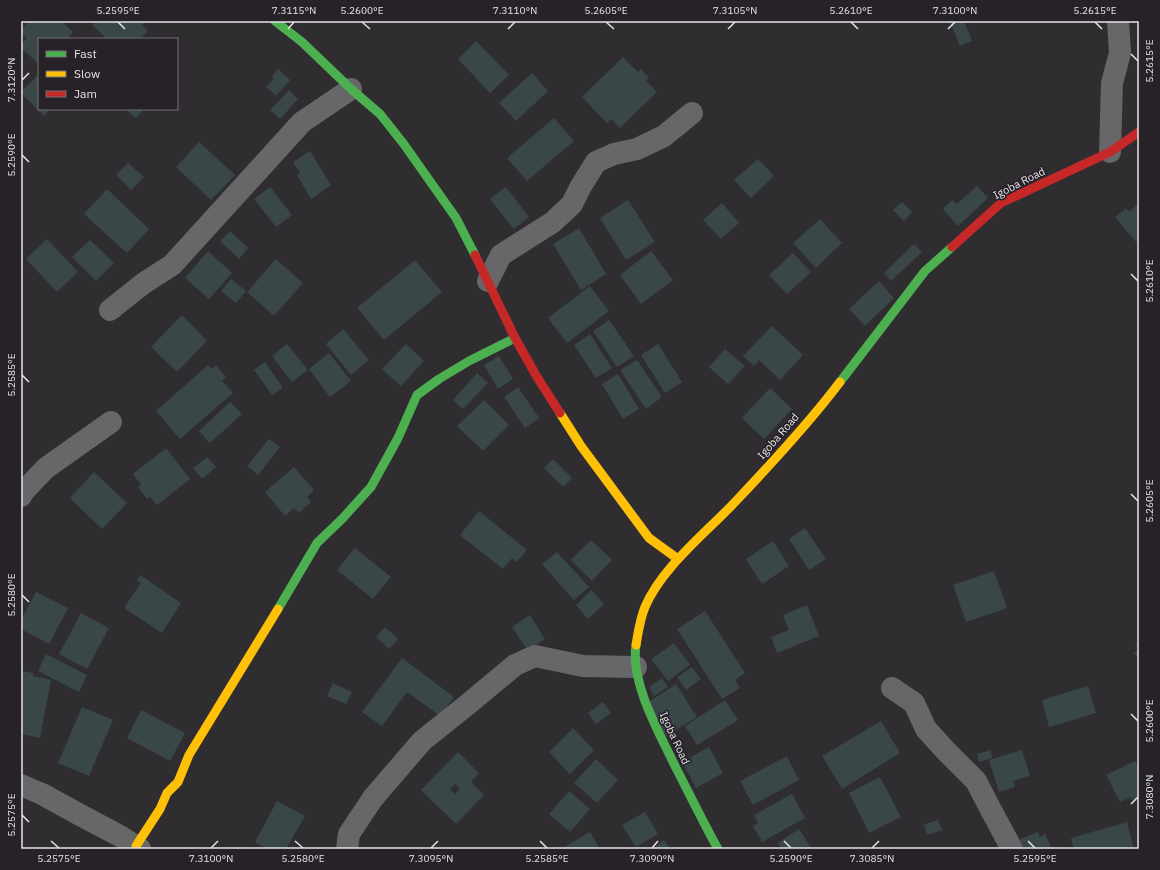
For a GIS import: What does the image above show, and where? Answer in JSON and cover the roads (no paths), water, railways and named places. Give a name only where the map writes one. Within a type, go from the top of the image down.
[{"type":"street","points":[[275,21],[302,42],[351,89],[380,114],[408,149],[456,218],[515,338],[536,377],[581,446],[649,538],[678,559]]},
{"type":"street","points":[[1110,152],[1112,83],[1120,53],[1118,21]]},
{"type":"street","points":[[110,310],[144,283],[172,265],[302,122],[351,89]]},
{"type":"street","points":[[488,281],[501,254],[553,222],[572,204],[596,162],[614,154],[637,149],[664,136],[692,113]]},
{"type":"street","name":"Igoba Road","points":[[718,849],[658,731],[642,694],[636,667],[635,652],[639,628],[645,607],[656,587],[678,559],[735,502],[831,394],[925,271],[1001,203],[1110,152],[1139,132]]},
{"type":"street","points":[[21,785],[42,794],[138,847],[160,809],[167,793],[178,782],[189,754],[281,605],[317,543],[342,520],[370,487],[398,438],[417,395],[439,379],[469,361],[515,338]]},
{"type":"street","points":[[21,496],[46,468],[111,422]]},
{"type":"street","points":[[347,849],[349,834],[373,798],[422,741],[514,665],[535,656],[583,666],[636,667]]},
{"type":"street","points":[[892,688],[914,703],[926,729],[976,781],[1012,849]]}]
